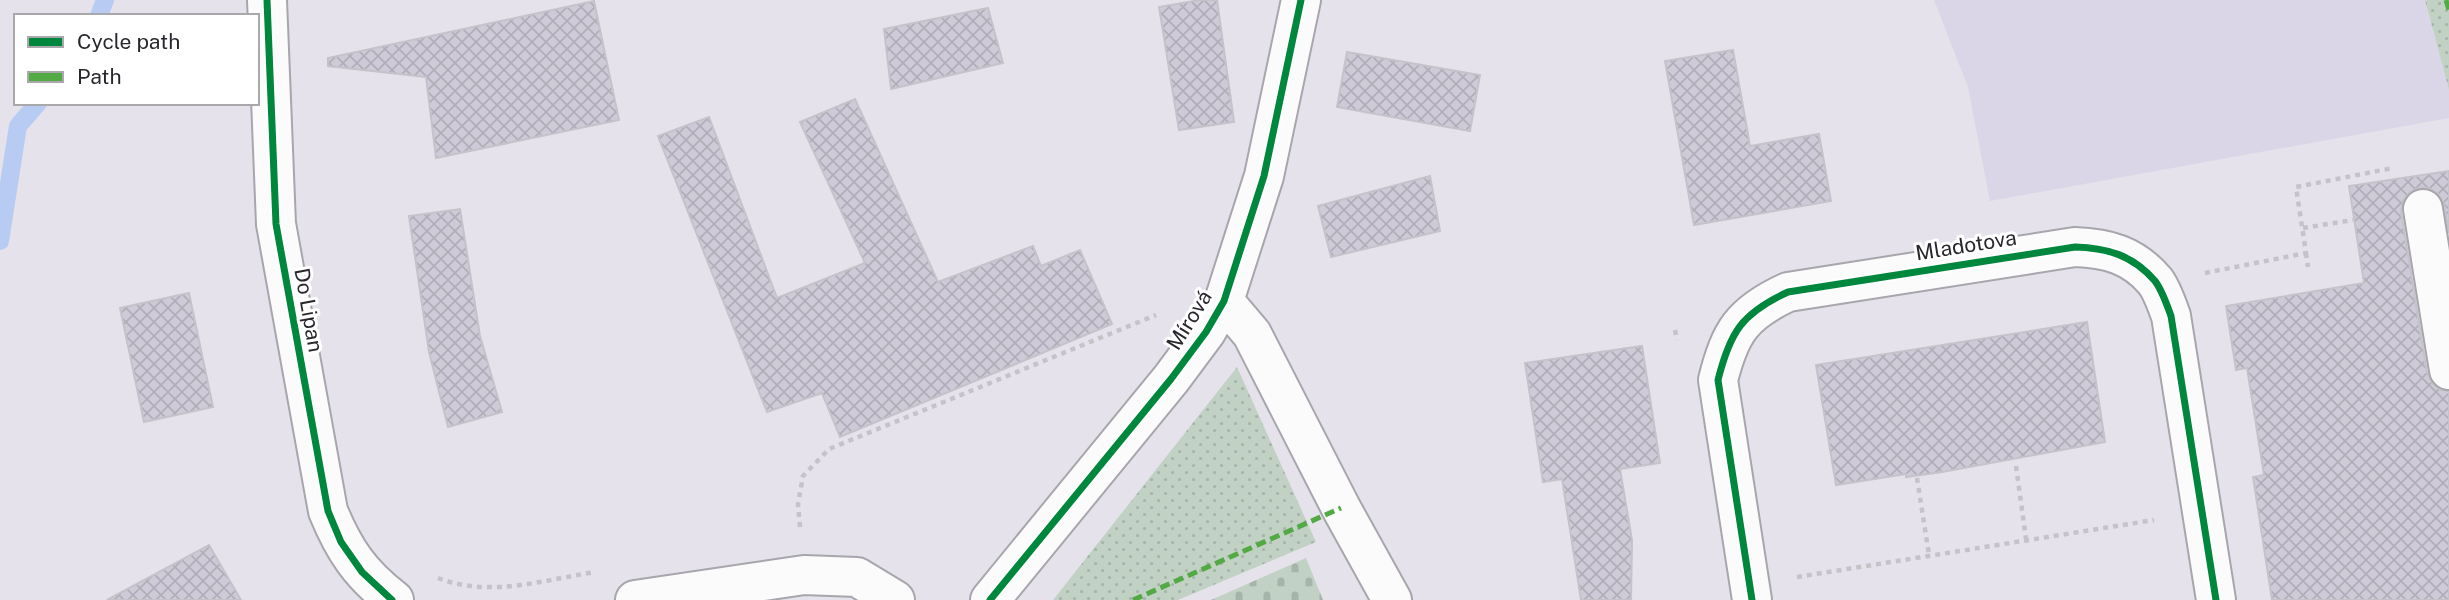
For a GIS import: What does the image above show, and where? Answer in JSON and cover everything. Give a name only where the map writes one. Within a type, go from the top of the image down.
[{"type":"street","name":"Do Lipan","points":[[267,0],[276,224],[328,511],[341,542],[362,572],[393,600]]},
{"type":"street","name":"Mírová","points":[[990,600],[1171,379],[1206,332],[1224,301],[1264,176],[1301,0]]},
{"type":"street","points":[[2423,209],[2449,370]]},
{"type":"street","name":"Mladotova","points":[[1751,593],[1718,380],[1726,348],[1746,317],[1766,302],[1788,292],[2075,247],[2102,248],[2133,260],[2156,282],[2171,316],[2216,600]]},
{"type":"street","points":[[1224,301],[1252,334],[1340,508],[1392,600]]},
{"type":"street","points":[[635,600],[804,575],[857,577],[894,600]]},
{"type":"path","points":[[2308,267],[2296,187],[2402,166]]},
{"type":"path","points":[[2302,228],[2353,220]]},
{"type":"path","points":[[2156,282],[2306,253]]},
{"type":"path","points":[[801,539],[798,504],[803,476],[829,449],[1162,312]]},
{"type":"path","points":[[2016,466],[2026,539]]},
{"type":"path","points":[[1917,478],[1929,555]]},
{"type":"path","points":[[1751,593],[1929,555],[2202,513]]},
{"type":"path","points":[[435,577],[455,584],[492,589],[597,571]]},
{"type":"shaded area","points":[[1934,0],[2425,0],[2449,90],[2449,118],[1990,201],[1968,87]]},
{"type":"green space","points":[[2425,0],[2449,0],[2449,90]]},
{"type":"green space","points":[[1237,367],[1316,542],[1178,600],[1053,600]]},
{"type":"green space","points":[[1306,558],[1323,600],[1211,600]]},
{"type":"building","points":[[1217,0],[1234,122],[1179,130],[1159,7]]},
{"type":"building","points":[[594,1],[619,120],[436,158],[426,77],[328,66],[328,58]]},
{"type":"building","points":[[988,8],[1003,63],[891,89],[884,29]]},
{"type":"building","points":[[1733,50],[1750,146],[1819,134],[1831,201],[1694,225],[1665,61]]},
{"type":"building","points":[[1347,52],[1480,75],[1470,131],[1337,107]]},
{"type":"building","points":[[855,99],[938,282],[1033,246],[1041,266],[1080,250],[1112,324],[840,437],[822,393],[767,412],[658,136],[709,117],[777,298],[865,263],[800,122]]},
{"type":"building","points":[[2449,171],[2449,233],[2444,205],[2439,195],[2431,189],[2420,187],[2410,192],[2403,201],[2401,212],[2427,373],[2433,384],[2441,390],[2449,391],[2449,600],[2272,600],[2253,477],[2264,475],[2247,368],[2236,370],[2226,306],[2364,283],[2349,186]]},
{"type":"building","points":[[1430,176],[1440,231],[1331,257],[1318,206]]},
{"type":"building","points":[[460,209],[480,336],[502,412],[448,427],[429,352],[409,216]]},
{"type":"building","points":[[189,293],[213,407],[144,422],[120,308]]},
{"type":"building","points":[[2087,322],[2105,442],[1942,472],[1906,477],[1906,474],[1836,485],[1816,365]]},
{"type":"building","points":[[1642,346],[1660,463],[1620,469],[1632,540],[1631,600],[1581,600],[1562,479],[1543,482],[1525,363]]},
{"type":"building","points":[[209,545],[241,600],[107,600]]},
{"type":"waterway","points":[[100,14],[105,0]]},
{"type":"waterway","points":[[0,241],[18,126],[36,105]]},
{"type":"marked path","points":[[2446,0],[2449,10]]},
{"type":"marked path","points":[[1133,600],[1341,508]]},
{"type":"cycle path","points":[[267,0],[276,224],[328,511],[341,542],[362,572],[392,600]]},
{"type":"cycle path","points":[[990,600],[1171,379],[1206,332],[1224,301],[1264,176],[1301,0]]},
{"type":"cycle path","points":[[1752,600],[1718,380],[1733,337],[1749,316],[1788,292],[2075,247],[2109,251],[2138,265],[2155,281],[2166,302],[2171,316],[2216,600]]}]
